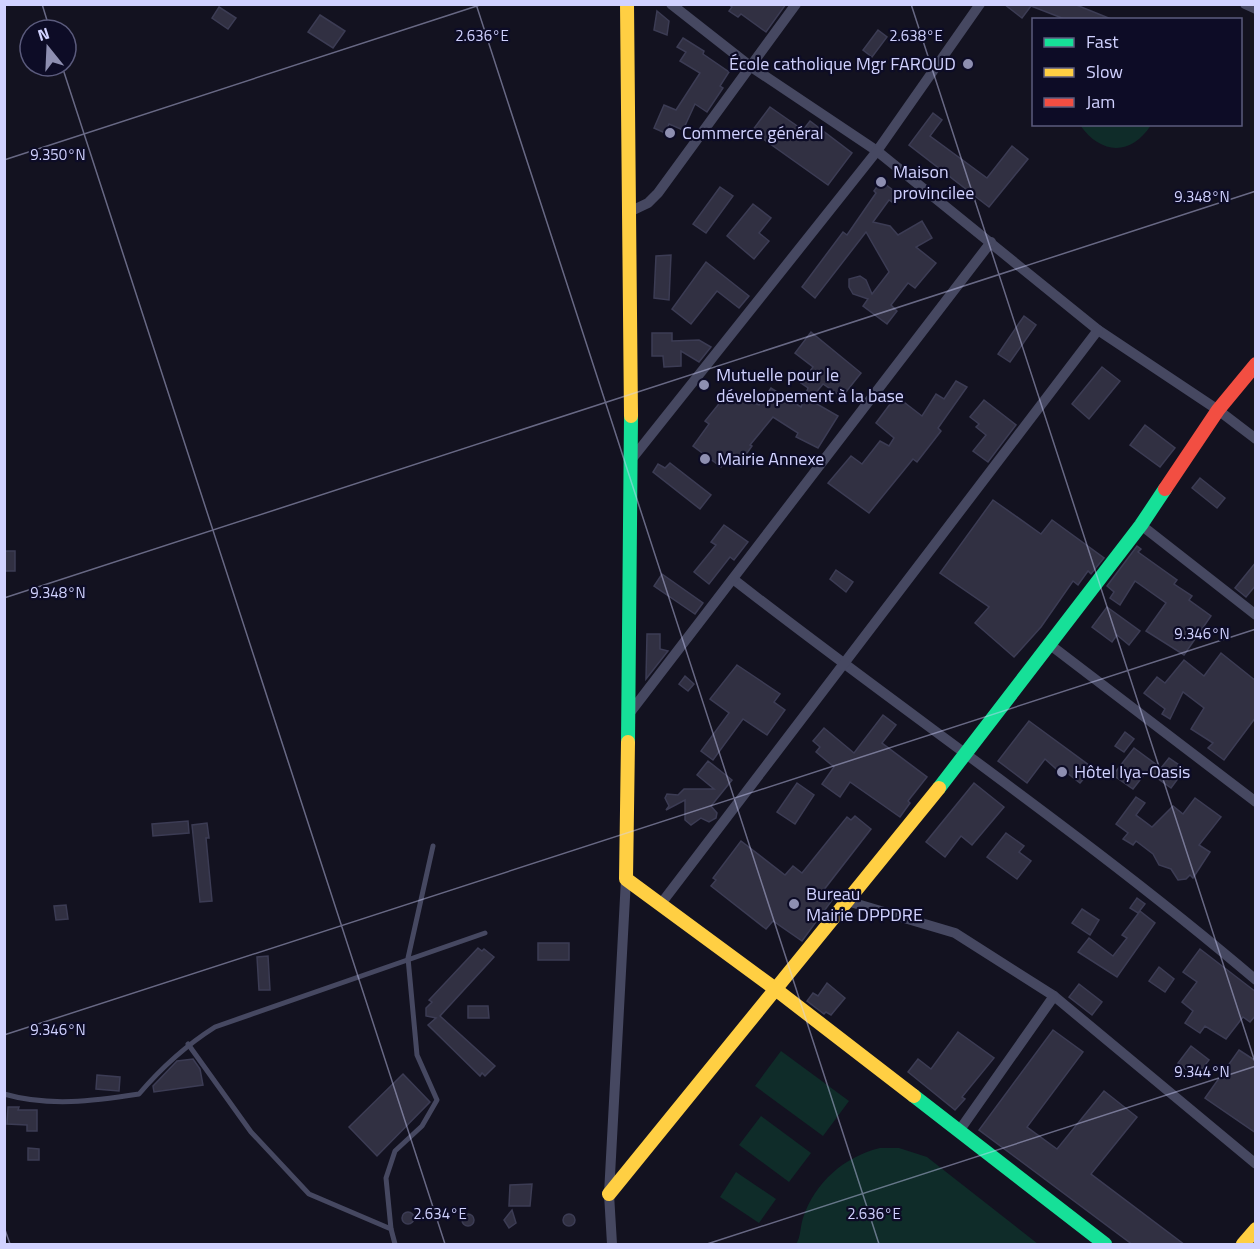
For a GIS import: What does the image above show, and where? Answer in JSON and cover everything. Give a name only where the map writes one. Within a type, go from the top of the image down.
[{"type":"street","points":[[612,1245],[609,1194],[626,879],[629,714],[631,460],[627,213],[627,4]]},
{"type":"street","points":[[671,4],[750,66],[877,151],[1098,330],[1218,410],[1256,439]]},
{"type":"street","points":[[627,213],[648,203],[658,193],[796,4]]},
{"type":"street","points":[[631,460],[877,151],[980,4]]},
{"type":"street","points":[[1245,4],[1256,9]]},
{"type":"street","points":[[629,714],[992,242]]},
{"type":"street","points":[[660,905],[1098,330]]},
{"type":"street","points":[[609,1194],[967,753],[1141,525],[1218,410],[1256,364]]},
{"type":"street","points":[[1141,525],[1256,615]]},
{"type":"street","points":[[733,579],[843,665],[967,753],[1166,904],[1256,980]]},
{"type":"street","points":[[1049,644],[1256,802]]},
{"type":"street","points":[[626,879],[774,988],[1105,1245]]},
{"type":"street","points":[[847,901],[955,933],[1054,996],[1256,1164]]},
{"type":"street","points":[[958,1131],[1054,996]]},
{"type":"street","points":[[1243,1245],[1256,1229]]},
{"type":"lane","points":[[395,1245],[391,1229],[386,1178],[395,1151],[422,1126],[437,1100],[417,1055],[408,958],[433,846]]},
{"type":"lane","points":[[4,1094],[26,1100],[86,1102],[139,1094],[166,1062],[188,1044],[215,1027],[484,933]]},
{"type":"lane","points":[[188,1044],[251,1132],[309,1194],[391,1229]]},
{"type":"green space","points":[[1081,126],[1150,126],[1143,135],[1125,147],[1106,146],[1088,135]]},
{"type":"green space","points":[[781,1051],[849,1101],[823,1136],[755,1086]]},
{"type":"green space","points":[[761,1116],[811,1153],[789,1182],[739,1145]]},
{"type":"green space","points":[[880,1148],[899,1148],[927,1157],[1038,1244],[796,1244],[808,1205],[823,1182],[854,1158]]},
{"type":"green space","points":[[736,1172],[776,1199],[759,1223],[720,1197]]},
{"type":"building","points":[[728,4],[786,4],[766,32],[741,14],[738,17],[729,11],[732,7]]},
{"type":"building","points":[[1004,4],[1074,4],[1109,18],[1062,18],[1031,6],[1022,18]]},
{"type":"building","points":[[219,7],[236,18],[228,29],[212,18]]},
{"type":"building","points":[[657,11],[669,21],[667,35],[654,30]]},
{"type":"building","points":[[320,15],[345,31],[333,48],[308,32]]},
{"type":"building","points":[[878,30],[887,37],[872,57],[863,50]]},
{"type":"building","points":[[683,38],[704,51],[703,54],[729,72],[720,86],[723,88],[707,112],[695,104],[683,130],[669,124],[665,133],[654,128],[664,105],[676,110],[700,73],[680,61],[686,52],[677,47]]},
{"type":"building","points":[[770,107],[803,130],[810,121],[852,153],[828,185],[752,131]]},
{"type":"building","points":[[933,113],[942,120],[930,136],[987,178],[1012,146],[1028,159],[989,207],[909,145]]},
{"type":"building","points":[[881,181],[898,194],[892,202],[889,200],[873,222],[890,226],[898,235],[922,221],[932,238],[916,247],[936,263],[915,288],[908,283],[891,305],[897,311],[887,324],[863,306],[868,299],[853,294],[849,287],[849,279],[860,276],[866,280],[872,294],[889,272],[866,232],[815,298],[802,287],[843,232],[847,235],[876,193],[874,191]]},
{"type":"building","points":[[720,187],[733,196],[706,233],[693,224]]},
{"type":"building","points":[[753,204],[771,218],[759,233],[769,241],[754,259],[727,236]]},
{"type":"building","points":[[671,255],[669,300],[654,298],[656,256]]},
{"type":"building","points":[[706,262],[749,296],[739,308],[717,291],[691,324],[672,309]]},
{"type":"building","points":[[1024,316],[1036,325],[1010,362],[998,354]]},
{"type":"building","points":[[811,332],[861,373],[842,397],[823,384],[810,400],[838,416],[818,448],[796,437],[798,433],[773,417],[750,445],[752,446],[740,463],[729,455],[721,467],[693,446],[709,424],[705,421],[730,390],[739,398],[740,396],[759,405],[771,388],[801,407],[808,388],[801,383],[813,367],[795,353]]},
{"type":"building","points":[[652,333],[672,333],[672,341],[699,340],[711,347],[699,362],[681,351],[681,366],[664,367],[663,356],[652,356]]},
{"type":"building","points":[[1102,367],[1120,381],[1089,419],[1072,404]]},
{"type":"building","points":[[956,381],[967,387],[938,428],[941,431],[917,462],[913,459],[869,513],[828,483],[851,456],[862,464],[880,441],[889,446],[894,438],[876,423],[896,396],[922,416],[936,394],[944,399]]},
{"type":"building","points":[[984,400],[1016,425],[988,462],[973,451],[986,435],[976,427],[979,424],[970,417]]},
{"type":"building","points":[[1145,425],[1175,448],[1160,467],[1130,445]]},
{"type":"building","points":[[670,463],[711,495],[700,509],[653,472],[658,464],[665,468]]},
{"type":"building","points":[[1200,478],[1225,498],[1217,508],[1192,488]]},
{"type":"building","points":[[993,500],[1041,534],[1052,520],[1104,558],[1091,574],[1088,571],[1078,585],[1073,581],[1041,627],[1014,657],[975,623],[989,607],[940,573]]},
{"type":"building","points":[[724,525],[748,542],[734,560],[730,557],[709,584],[694,572],[716,545],[711,542]]},
{"type":"building","points":[[1137,546],[1141,549],[1138,552],[1177,580],[1174,584],[1192,596],[1189,600],[1211,616],[1184,655],[1146,631],[1166,603],[1135,581],[1120,605],[1110,598],[1114,592],[1107,586]]},
{"type":"building","points":[[4,551],[15,551],[15,571],[4,571]]},
{"type":"building","points":[[1256,562],[1256,585],[1246,597],[1235,588]]},
{"type":"building","points":[[836,570],[853,582],[846,592],[830,579]]},
{"type":"building","points":[[662,574],[703,603],[695,614],[654,586]]},
{"type":"building","points":[[1107,607],[1140,631],[1129,645],[1117,635],[1112,642],[1092,627]]},
{"type":"building","points":[[647,634],[660,634],[660,649],[668,651],[646,679]]},
{"type":"building","points":[[1221,653],[1256,681],[1256,717],[1224,760],[1208,748],[1213,743],[1191,729],[1204,708],[1183,692],[1170,719],[1162,714],[1165,709],[1144,693],[1157,677],[1165,683],[1184,660],[1204,676]]},
{"type":"building","points":[[737,665],[780,694],[774,702],[785,710],[767,735],[743,719],[713,760],[701,751],[729,713],[710,699]]},
{"type":"building","points":[[685,676],[694,684],[688,691],[679,684]]},
{"type":"building","points":[[883,715],[896,725],[882,743],[927,777],[908,801],[910,803],[900,817],[850,782],[840,797],[822,784],[834,767],[816,752],[820,747],[813,741],[824,728],[854,753]]},
{"type":"building","points":[[1029,721],[1093,768],[1080,783],[1067,773],[1064,776],[1045,759],[1027,783],[998,761]]},
{"type":"building","points":[[1125,732],[1134,739],[1124,752],[1115,746]]},
{"type":"building","points":[[1134,748],[1161,768],[1169,758],[1185,769],[1171,788],[1147,771],[1133,789],[1113,775]]},
{"type":"building","points":[[708,761],[732,780],[711,806],[717,813],[716,818],[709,822],[701,818],[691,825],[685,820],[685,800],[666,810],[669,806],[665,798],[667,794],[678,795],[684,789],[714,789],[697,775]]},
{"type":"building","points":[[797,783],[814,795],[795,824],[777,812]]},
{"type":"building","points":[[974,783],[1004,807],[972,845],[961,836],[945,857],[926,842]]},
{"type":"building","points":[[1136,797],[1145,803],[1136,815],[1152,827],[1173,806],[1183,814],[1195,798],[1221,817],[1199,845],[1210,852],[1193,878],[1190,875],[1186,879],[1178,880],[1171,869],[1159,865],[1153,854],[1136,841],[1133,845],[1123,839],[1128,833],[1116,824]]},
{"type":"building","points":[[855,816],[871,829],[823,891],[833,899],[802,941],[773,921],[766,929],[711,886],[716,880],[713,878],[741,841],[785,875],[793,866],[802,873],[847,817],[851,820]]},
{"type":"building","points":[[188,821],[189,833],[153,836],[152,824]]},
{"type":"building","points":[[207,823],[209,838],[206,838],[212,901],[200,902],[192,825]]},
{"type":"building","points":[[1006,833],[1024,846],[1019,852],[1031,861],[1017,879],[987,857]]},
{"type":"building","points":[[1137,898],[1145,904],[1138,913],[1130,908]]},
{"type":"building","points":[[66,905],[68,919],[56,920],[54,906]]},
{"type":"building","points":[[1082,909],[1099,920],[1090,935],[1072,923]]},
{"type":"building","points":[[1140,911],[1155,923],[1117,977],[1078,952],[1089,938],[1113,956],[1127,938],[1122,935]]},
{"type":"building","points":[[538,943],[569,943],[569,960],[538,960]]},
{"type":"building","points":[[478,948],[482,951],[484,949],[494,957],[440,1016],[495,1066],[485,1076],[482,1073],[480,1076],[428,1025],[436,1018],[426,1016],[426,1008],[432,1002],[429,1000]]},
{"type":"building","points":[[1200,949],[1256,992],[1256,1015],[1250,1022],[1243,1017],[1226,1039],[1205,1026],[1200,1033],[1185,1023],[1193,1011],[1182,1002],[1197,982],[1183,972]]},
{"type":"building","points":[[268,956],[270,990],[259,990],[257,957]]},
{"type":"building","points":[[1159,967],[1174,979],[1165,992],[1149,981]]},
{"type":"building","points":[[827,983],[845,998],[831,1015],[826,1012],[824,1014],[807,1001],[813,993],[818,996]]},
{"type":"building","points":[[1079,984],[1102,1002],[1092,1015],[1069,997]]},
{"type":"building","points":[[468,1006],[488,1006],[489,1018],[468,1018]]},
{"type":"building","points":[[1053,1030],[1083,1052],[1027,1127],[1057,1149],[1104,1091],[1137,1117],[1091,1174],[1185,1245],[1133,1245],[979,1130]]},
{"type":"building","points":[[958,1032],[994,1058],[962,1097],[965,1099],[955,1110],[908,1072],[918,1059],[931,1069]]},
{"type":"building","points":[[1191,1046],[1209,1060],[1196,1077],[1178,1063]]},
{"type":"building","points":[[1239,1050],[1256,1061],[1256,1133],[1205,1098]]},
{"type":"building","points":[[193,1059],[200,1069],[203,1085],[154,1092],[153,1086],[177,1061]]},
{"type":"building","points":[[403,1074],[430,1102],[377,1156],[349,1127]]},
{"type":"building","points":[[97,1075],[120,1077],[119,1091],[96,1089]]},
{"type":"building","points":[[8,1107],[19,1107],[18,1110],[37,1110],[37,1131],[27,1131],[27,1125],[7,1124]]},
{"type":"building","points":[[28,1148],[39,1149],[39,1160],[28,1160]]},
{"type":"building","points":[[532,1184],[530,1206],[509,1206],[510,1185]]},
{"type":"building","points":[[512,1210],[516,1223],[509,1228],[504,1220]]},
{"type":"building","points":[[410,1212],[413,1213],[413,1223],[406,1224],[403,1223],[402,1216],[403,1213]]},
{"type":"building","points":[[470,1214],[473,1215],[473,1225],[466,1226],[463,1225],[462,1218],[463,1215]]},
{"type":"building","points":[[571,1214],[574,1215],[574,1225],[567,1226],[564,1225],[563,1218],[564,1215]]},
{"type":"traffic: fast","points":[[628,742],[631,416]]},
{"type":"traffic: fast","points":[[939,788],[1141,525],[1165,489]]},
{"type":"traffic: fast","points":[[914,1096],[1105,1244]]},
{"type":"traffic: slow","points":[[627,4],[631,416]]},
{"type":"traffic: slow","points":[[628,742],[626,879],[774,988],[914,1096]]},
{"type":"traffic: slow","points":[[609,1194],[939,788]]},
{"type":"traffic: slow","points":[[1243,1244],[1256,1229]]},
{"type":"traffic: jam","points":[[1165,489],[1218,410],[1256,364]]},
{"type":"place","name":"École catholique Mgr FAROUD","points":[[968,64]]},
{"type":"place","name":"Commerce général","points":[[670,133]]},
{"type":"place","name":"Maison provincilee","points":[[881,182]]},
{"type":"place","name":"Mutuelle pour le développement à la base","points":[[704,385]]},
{"type":"place","name":"Mairie Annexe","points":[[705,459]]},
{"type":"place","name":"Hôtel Iya-Oasis","points":[[1062,772]]},
{"type":"place","name":"Bureau Mairie DPPDRE","points":[[794,904]]}]
